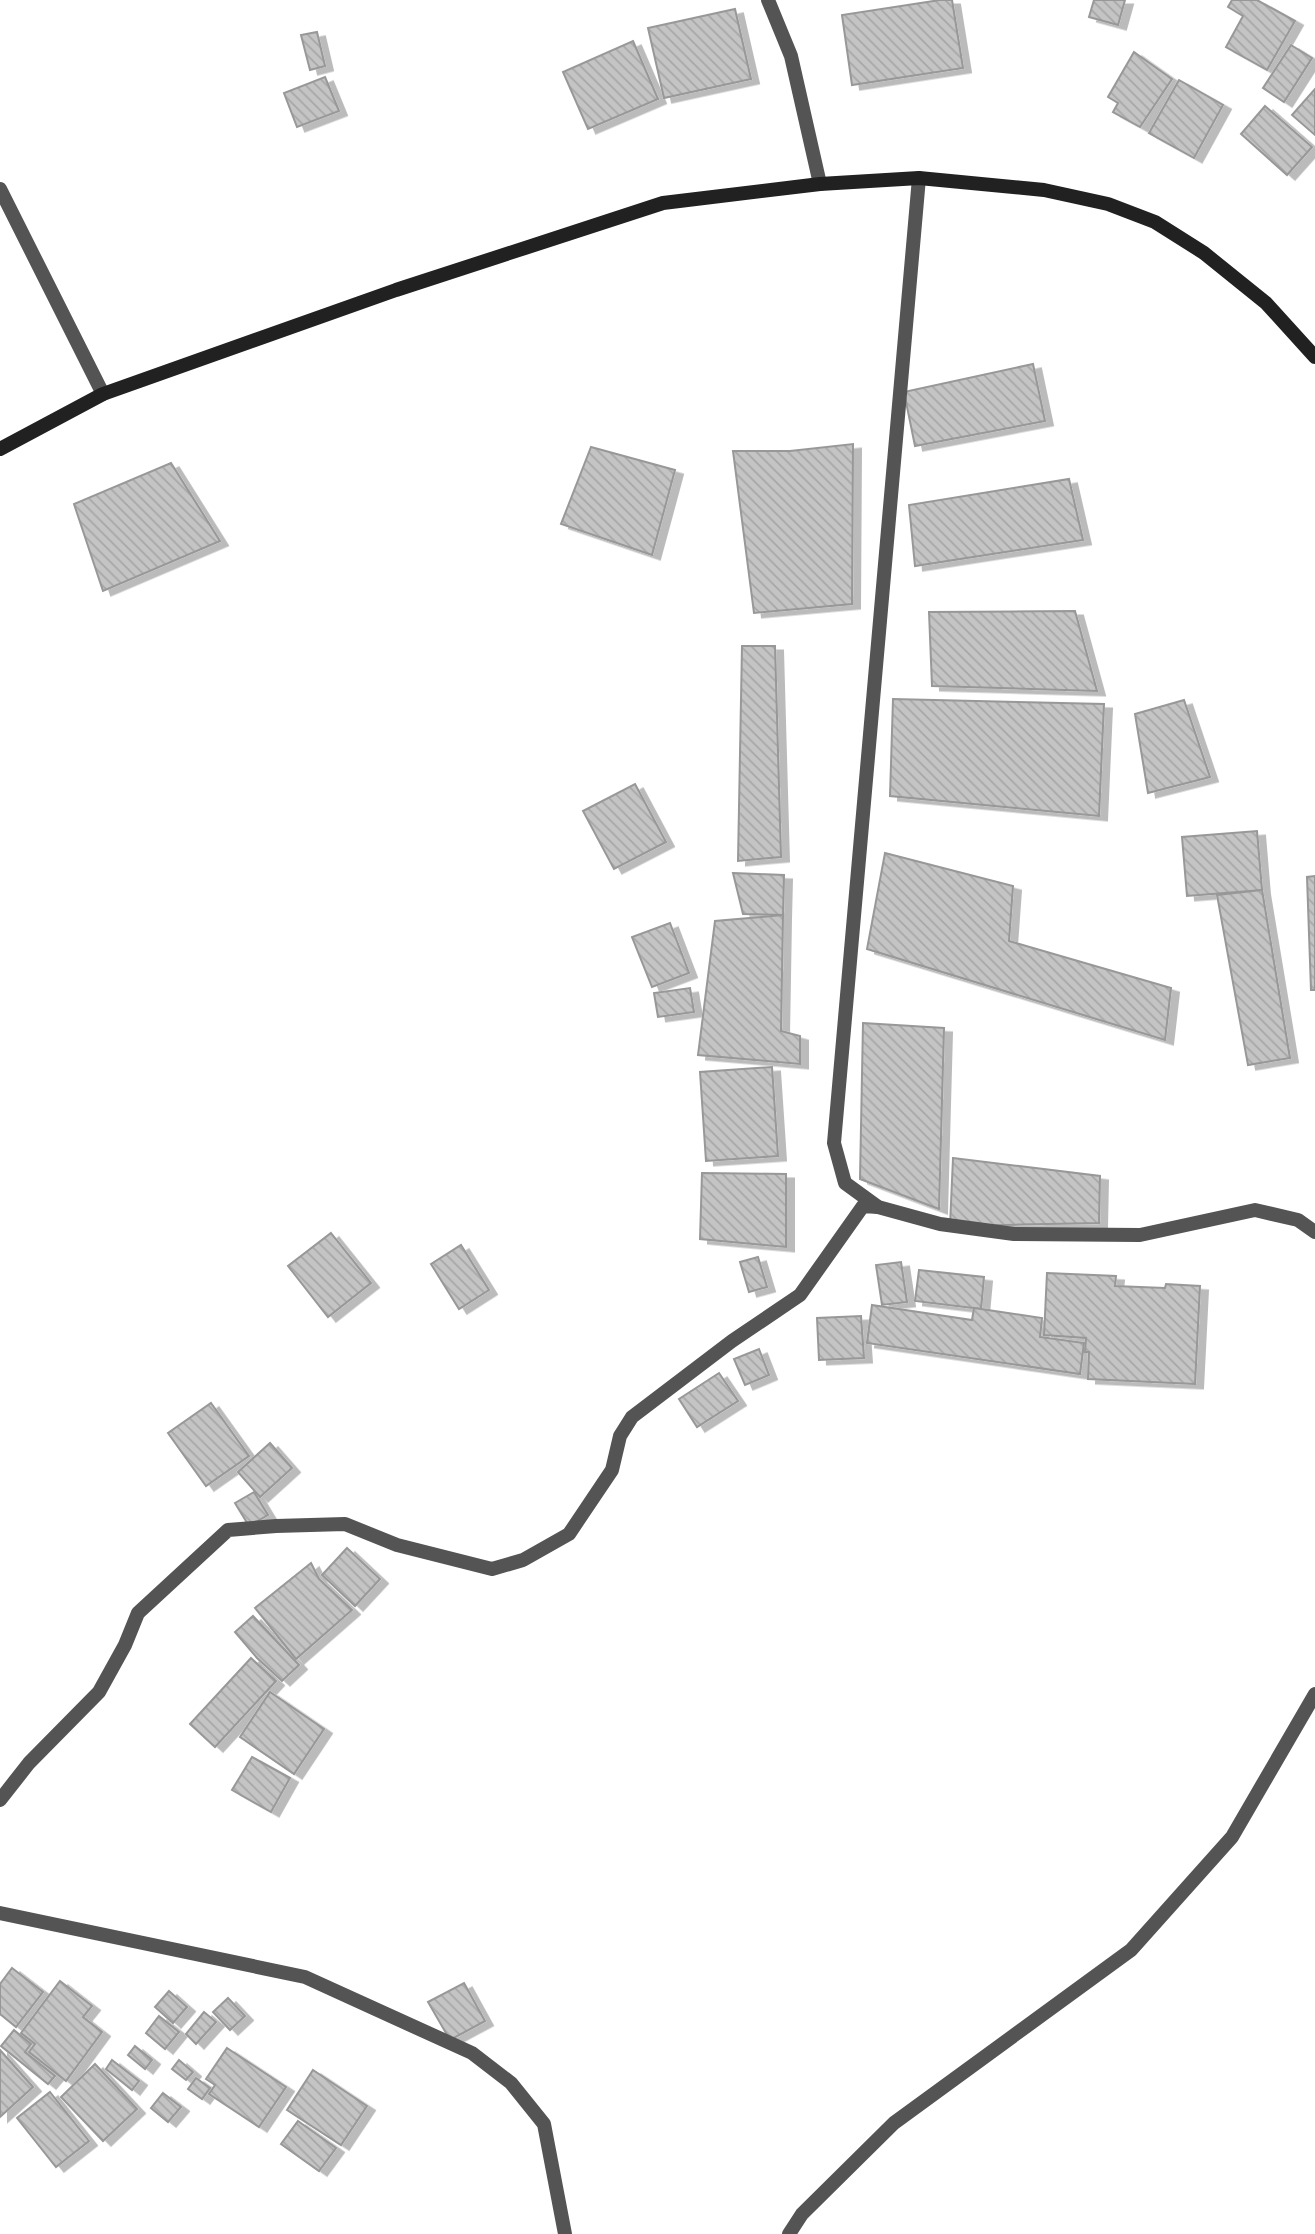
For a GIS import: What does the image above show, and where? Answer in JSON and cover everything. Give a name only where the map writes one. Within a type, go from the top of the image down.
[{"type":"main road","points":[[0,449],[103,394],[396,290],[663,203],[820,184],[919,178],[1044,190],[1108,204],[1155,222],[1205,253],[1266,303],[1315,357]]},
{"type":"street","points":[[768,0],[791,56],[820,184]]},
{"type":"street","points":[[878,1207],[845,1183],[834,1143],[919,178]]},
{"type":"street","points":[[0,189],[103,394]]},
{"type":"street","points":[[0,1800],[29,1763],[99,1692],[125,1645],[138,1613],[228,1530],[345,1524],[397,1545],[492,1569],[523,1560],[569,1534],[612,1470],[620,1436],[632,1416],[732,1340],[800,1296],[863,1206],[878,1207],[940,1224],[1014,1234],[1140,1235],[1255,1210],[1298,1220],[1315,1232]]},
{"type":"street","points":[[789,2234],[802,2214],[894,2123],[1131,1950],[1232,1837],[1315,1694]]},
{"type":"street","points":[[0,1913],[305,1977],[472,2053],[511,2083],[544,2124],[565,2234]]},
{"type":"building","points":[[952,0],[963,68],[852,85],[842,15]]},
{"type":"building","points":[[1094,0],[1125,0],[1118,25],[1089,17]]},
{"type":"building","points":[[1232,0],[1257,0],[1295,21],[1267,70],[1226,47],[1243,16],[1228,7]]},
{"type":"building","points":[[735,9],[751,79],[664,98],[648,28]]},
{"type":"building","points":[[317,32],[325,66],[310,70],[301,35]]},
{"type":"building","points":[[633,41],[658,99],[588,129],[563,72]]},
{"type":"building","points":[[1291,45],[1312,58],[1284,102],[1263,88]]},
{"type":"building","points":[[1134,52],[1172,79],[1140,127],[1113,112],[1118,103],[1108,97]]},
{"type":"building","points":[[325,77],[339,111],[297,127],[284,93]]},
{"type":"building","points":[[1179,80],[1223,105],[1194,158],[1149,133]]},
{"type":"building","points":[[1315,89],[1315,135],[1292,115]]},
{"type":"building","points":[[1265,106],[1312,147],[1287,175],[1241,134]]},
{"type":"building","points":[[1033,364],[1045,421],[915,446],[904,392]]},
{"type":"building","points":[[853,444],[852,604],[754,613],[733,451],[790,451]]},
{"type":"building","points":[[591,447],[675,470],[652,555],[561,524]]},
{"type":"building","points":[[171,463],[220,541],[103,591],[74,504]]},
{"type":"building","points":[[1069,479],[1083,540],[915,566],[909,505]]},
{"type":"building","points":[[1075,611],[1097,691],[932,686],[929,612]]},
{"type":"building","points":[[742,646],[775,646],[781,857],[738,861]]},
{"type":"building","points":[[893,699],[1104,704],[1099,816],[890,796]]},
{"type":"building","points":[[1184,700],[1210,777],[1148,793],[1135,714]]},
{"type":"building","points":[[635,784],[666,842],[614,869],[583,811]]},
{"type":"building","points":[[1257,831],[1262,890],[1187,896],[1182,837]]},
{"type":"building","points":[[885,853],[1013,886],[1009,941],[1171,988],[1165,1040],[867,949]]},
{"type":"building","points":[[733,873],[784,875],[783,915],[743,914]]},
{"type":"building","points":[[1315,876],[1315,990],[1311,990],[1307,877]]},
{"type":"building","points":[[1262,890],[1290,1058],[1248,1065],[1217,895]]},
{"type":"building","points":[[783,915],[781,1031],[800,1036],[800,1064],[698,1055],[715,921]]},
{"type":"building","points":[[670,923],[689,973],[652,987],[632,937]]},
{"type":"building","points":[[690,988],[694,1012],[658,1017],[654,993]]},
{"type":"building","points":[[863,1023],[944,1028],[939,1209],[860,1179]]},
{"type":"building","points":[[772,1067],[778,1156],[706,1161],[700,1072]]},
{"type":"building","points":[[953,1158],[1100,1176],[1099,1223],[950,1226]]},
{"type":"building","points":[[702,1173],[786,1174],[786,1247],[700,1239]]},
{"type":"building","points":[[331,1233],[371,1283],[328,1317],[288,1266]]},
{"type":"building","points":[[461,1245],[489,1290],[459,1309],[431,1264]]},
{"type":"building","points":[[758,1257],[767,1287],[749,1292],[740,1262]]},
{"type":"building","points":[[901,1262],[907,1302],[882,1305],[876,1265]]},
{"type":"building","points":[[919,1270],[984,1277],[981,1309],[915,1301]]},
{"type":"building","points":[[1047,1273],[1116,1276],[1115,1286],[1200,1286],[1195,1384],[1088,1379],[1089,1352],[1085,1352],[1086,1338],[1044,1335]]},
{"type":"building","points":[[872,1305],[972,1320],[974,1308],[1042,1318],[1040,1337],[1084,1343],[1080,1374],[867,1343]]},
{"type":"building","points":[[861,1316],[864,1358],[819,1360],[817,1318]]},
{"type":"building","points":[[759,1349],[769,1375],[745,1385],[734,1359]]},
{"type":"building","points":[[719,1373],[738,1401],[697,1427],[679,1399]]},
{"type":"building","points":[[211,1403],[249,1456],[206,1486],[168,1433]]},
{"type":"building","points":[[270,1443],[292,1468],[260,1497],[238,1472]]},
{"type":"building","points":[[254,1492],[268,1515],[249,1526],[235,1503]]},
{"type":"building","points":[[347,1548],[380,1579],[355,1606],[322,1575]]},
{"type":"building","points":[[311,1563],[319,1579],[352,1610],[296,1659],[255,1608]]},
{"type":"building","points":[[253,1616],[299,1665],[282,1681],[257,1658],[235,1632]]},
{"type":"building","points":[[251,1658],[276,1681],[215,1747],[190,1724]]},
{"type":"building","points":[[270,1692],[324,1729],[294,1774],[240,1737]]},
{"type":"building","points":[[252,1757],[290,1778],[271,1812],[232,1790]]},
{"type":"building","points":[[12,1968],[43,1992],[16,2027],[0,2014],[0,1984]]},
{"type":"building","points":[[60,1981],[92,2006],[83,2017],[102,2032],[66,2081],[29,2052],[35,2044],[21,2033]]},
{"type":"building","points":[[464,1983],[485,2021],[450,2040],[428,2002]]},
{"type":"building","points":[[169,1991],[187,2007],[173,2023],[155,2007]]},
{"type":"building","points":[[228,1998],[245,2016],[230,2030],[213,2012]]},
{"type":"building","points":[[204,2012],[216,2022],[196,2044],[186,2034]]},
{"type":"building","points":[[159,2016],[179,2032],[165,2049],[146,2033]]},
{"type":"building","points":[[14,2030],[31,2044],[25,2052],[55,2076],[48,2084],[1,2046]]},
{"type":"building","points":[[135,2046],[152,2060],[145,2069],[128,2055]]},
{"type":"building","points":[[227,2048],[286,2087],[259,2127],[209,2094],[215,2085],[206,2079]]},
{"type":"building","points":[[0,2050],[33,2087],[0,2117]]},
{"type":"building","points":[[112,2060],[139,2081],[132,2090],[106,2069]]},
{"type":"building","points":[[179,2060],[193,2072],[186,2080],[172,2069]]},
{"type":"building","points":[[95,2064],[137,2109],[103,2141],[61,2097]]},
{"type":"building","points":[[313,2070],[367,2106],[341,2145],[287,2110]]},
{"type":"building","points":[[196,2078],[210,2088],[202,2099],[188,2089]]},
{"type":"building","points":[[50,2092],[89,2141],[56,2167],[17,2118]]},
{"type":"building","points":[[163,2093],[181,2107],[168,2122],[151,2108]]},
{"type":"building","points":[[298,2121],[336,2148],[319,2171],[281,2144]]}]
